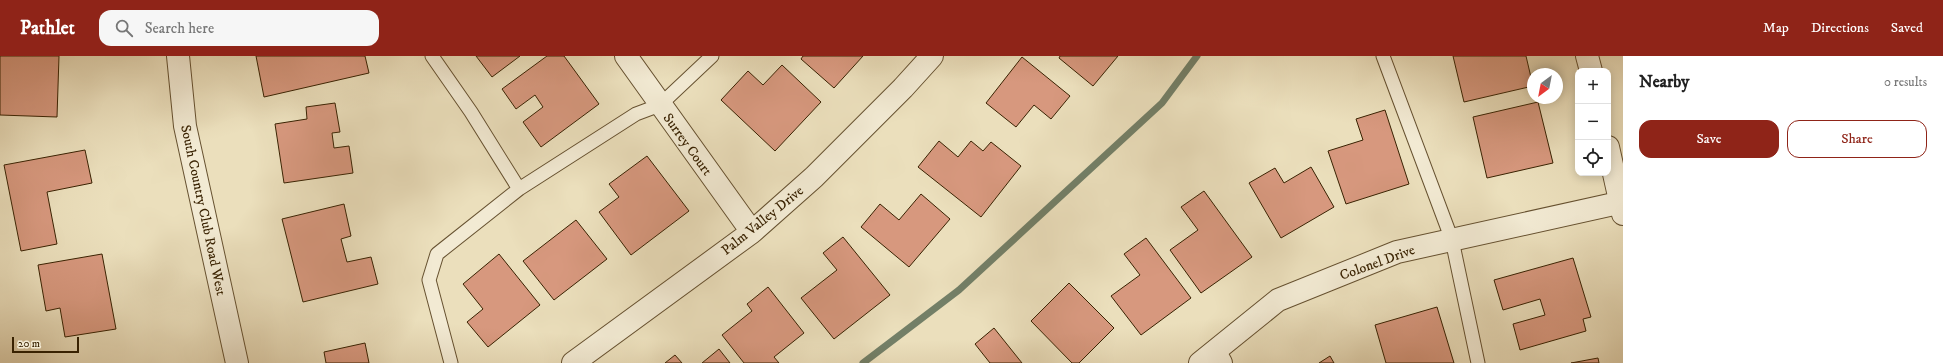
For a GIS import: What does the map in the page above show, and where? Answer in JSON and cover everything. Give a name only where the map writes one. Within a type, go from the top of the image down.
[{"type":"street","name":"South Country Club Road West","points":[[178,56],[185,126],[237,363]]},
{"type":"street","name":"Surrey Court","points":[[626,56],[752,232]]},
{"type":"street","name":"Palm Valley Drive","points":[[573,363],[752,232],[814,177],[903,88],[932,56]]},
{"type":"street","points":[[1588,56],[1590,68]]},
{"type":"street","points":[[1611,160],[1622,206]]},
{"type":"street","name":"Colonel Drive","points":[[1212,359],[1278,300],[1397,252],[1622,206]]},
{"type":"lane","points":[[432,56],[471,112],[519,189]]},
{"type":"lane","points":[[451,363],[429,280],[437,254],[519,189],[636,114],[660,105],[712,56]]},
{"type":"lane","points":[[1383,56],[1452,240],[1478,363]]},
{"type":"building","points":[[0,56],[59,56],[57,117],[0,115]]},
{"type":"building","points":[[256,56],[365,56],[369,73],[264,97]]},
{"type":"building","points":[[476,56],[520,56],[492,77]]},
{"type":"building","points":[[547,56],[564,56],[599,104],[541,147],[523,122],[543,107],[535,95],[516,109],[502,89]]},
{"type":"building","points":[[803,56],[863,56],[834,88],[801,59]]},
{"type":"building","points":[[1060,56],[1118,56],[1093,86],[1059,58]]},
{"type":"building","points":[[1453,56],[1526,56],[1529,68],[1527,68],[1527,87],[1464,102]]},
{"type":"building","points":[[1022,57],[1070,96],[1051,119],[1034,105],[1016,127],[986,103]]},
{"type":"building","points":[[782,65],[821,102],[775,151],[721,100],[748,71],[763,85]]},
{"type":"building","points":[[335,103],[340,132],[332,133],[334,148],[349,146],[353,173],[284,183],[275,124],[307,119],[306,107]]},
{"type":"building","points":[[1529,104],[1538,104],[1553,163],[1487,178],[1473,117]]},
{"type":"building","points":[[1385,110],[1409,184],[1346,204],[1328,151],[1363,140],[1356,119]]},
{"type":"building","points":[[939,141],[958,157],[971,141],[983,151],[991,142],[1021,166],[981,217],[918,167]]},
{"type":"building","points":[[85,150],[92,183],[47,192],[57,244],[21,251],[4,165]]},
{"type":"building","points":[[647,156],[689,211],[631,255],[599,212],[619,197],[609,184]]},
{"type":"building","points":[[1311,167],[1334,207],[1281,238],[1249,183],[1275,168],[1284,183]]},
{"type":"building","points":[[1204,191],[1252,257],[1201,293],[1170,250],[1198,230],[1181,207]]},
{"type":"building","points":[[921,194],[950,219],[909,267],[861,227],[880,204],[899,220]]},
{"type":"building","points":[[344,204],[351,236],[341,239],[347,262],[371,257],[378,284],[303,302],[282,219]]},
{"type":"building","points":[[576,220],[607,259],[554,300],[523,261]]},
{"type":"building","points":[[843,237],[890,295],[834,339],[801,298],[837,270],[823,253]]},
{"type":"building","points":[[1146,238],[1191,298],[1141,335],[1111,296],[1140,275],[1124,254]]},
{"type":"building","points":[[102,254],[116,329],[65,337],[60,308],[46,311],[38,265]]},
{"type":"building","points":[[499,254],[540,305],[488,347],[467,322],[483,309],[463,284]]},
{"type":"building","points":[[1573,258],[1591,317],[1583,319],[1586,331],[1520,350],[1513,324],[1545,315],[1540,299],[1503,310],[1494,280]]},
{"type":"building","points":[[1069,283],[1114,328],[1079,363],[1072,363],[1031,321]]},
{"type":"building","points":[[768,287],[804,333],[774,357],[779,363],[744,363],[722,335],[752,311],[747,304]]},
{"type":"building","points":[[1437,307],[1454,363],[1386,363],[1375,325]]},
{"type":"building","points":[[994,328],[1022,363],[990,363],[975,344]]},
{"type":"building","points":[[365,343],[369,363],[326,363],[324,352]]},
{"type":"building","points":[[719,349],[730,363],[702,363]]},
{"type":"building","points":[[675,355],[682,363],[665,363]]},
{"type":"building","points":[[1330,356],[1334,363],[1319,363]]},
{"type":"building","points":[[1598,358],[1599,363],[1571,363]]},
{"type":"waterway","points":[[863,363],[959,290],[1162,103],[1197,56]]}]
